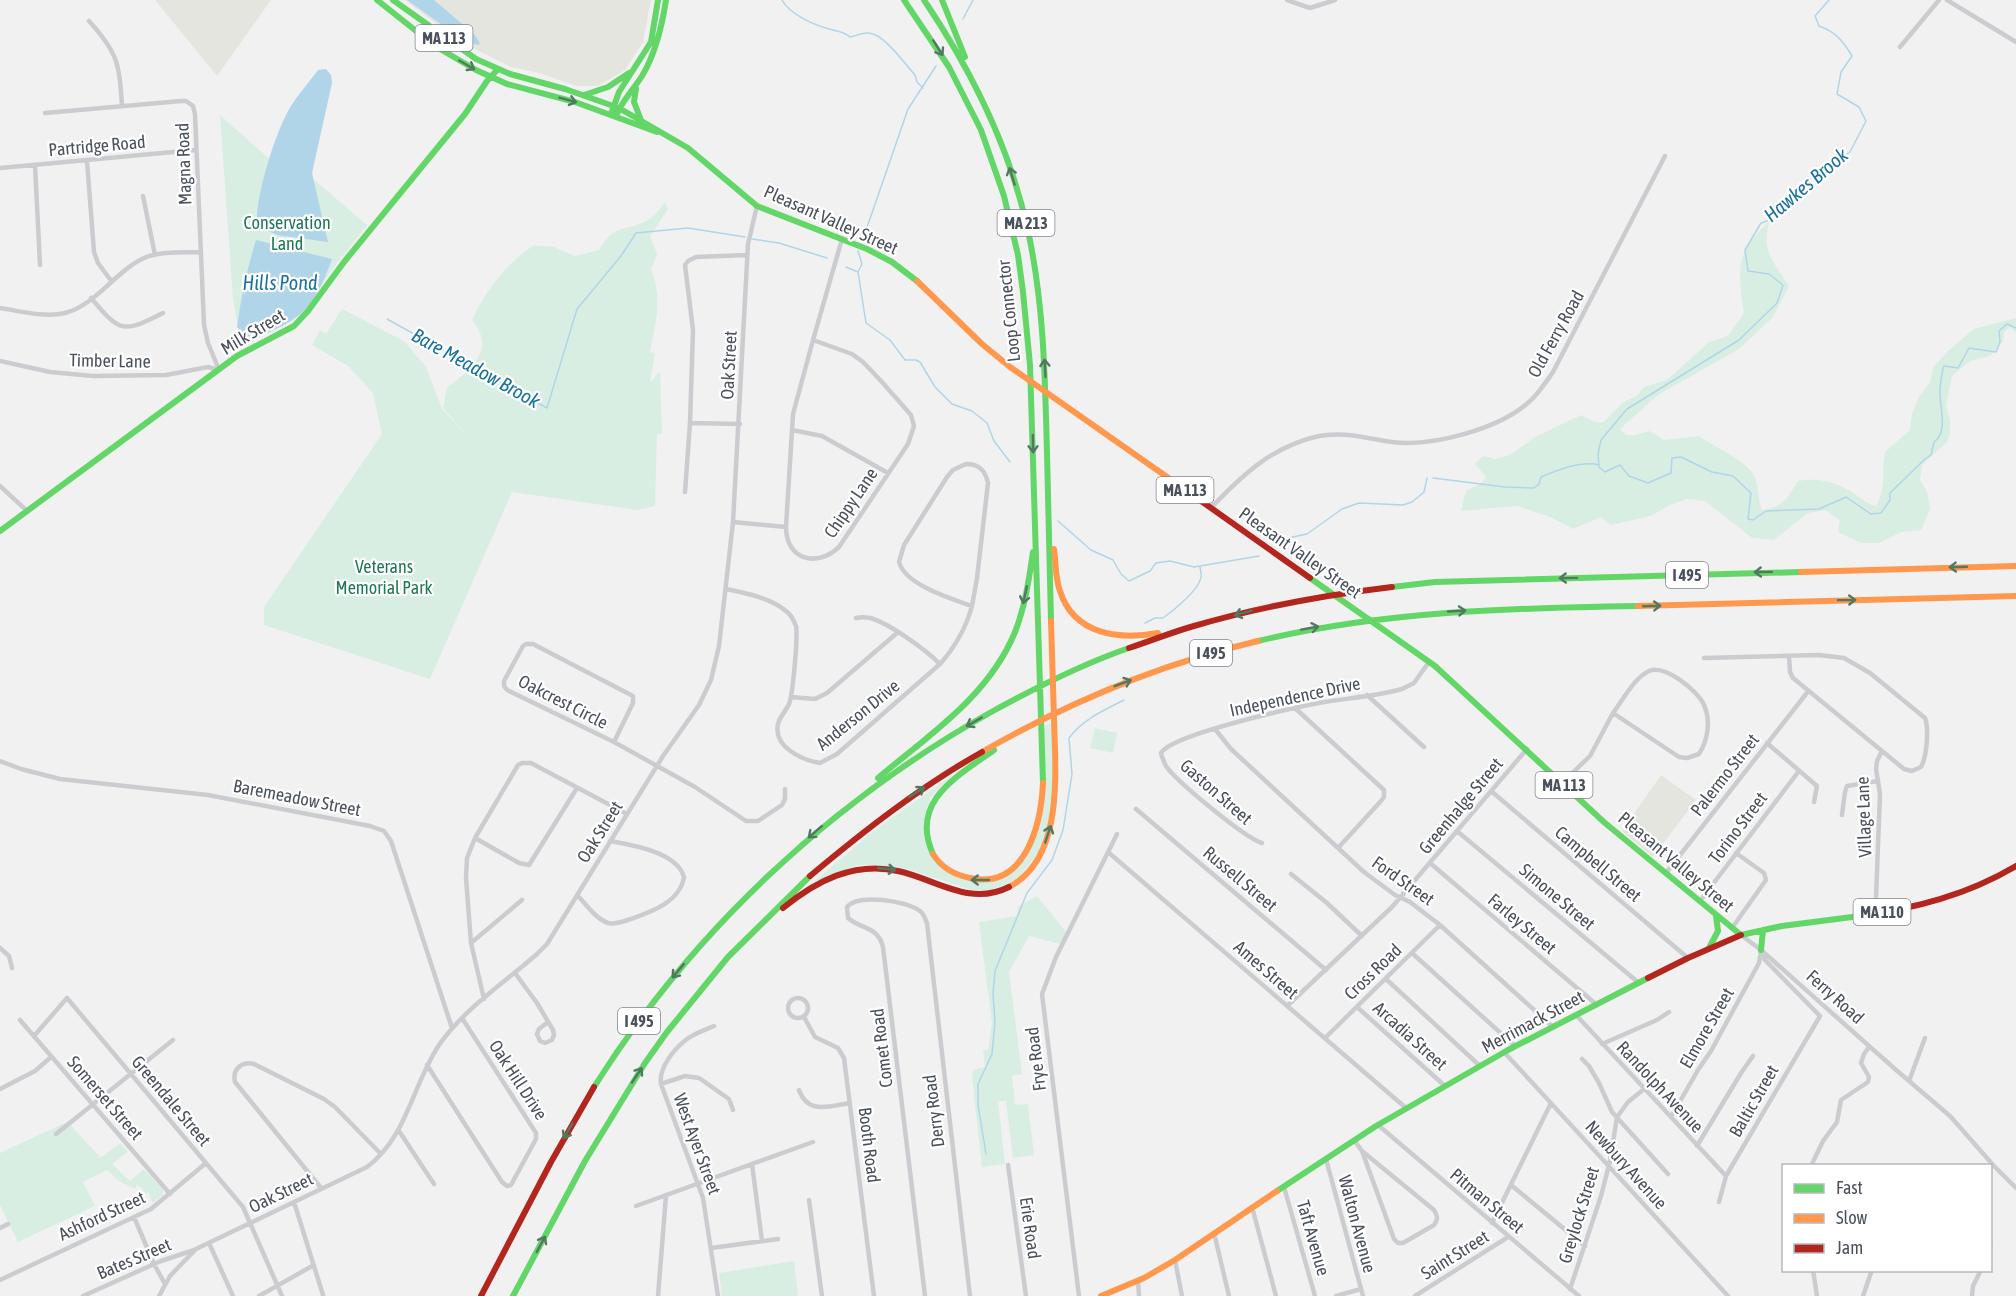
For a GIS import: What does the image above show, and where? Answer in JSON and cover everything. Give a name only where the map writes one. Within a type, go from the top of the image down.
[{"type":"main road","name":"Pleasant Valley Street","points":[[378,0],[435,46],[490,76],[524,90],[574,102],[614,115],[668,136]]},
{"type":"main road","name":"Pleasant Valley Street","points":[[393,0],[463,52],[498,69],[617,107],[694,153],[758,206],[880,255],[909,273],[925,286],[982,344],[1018,372],[1429,662],[1527,749],[1605,823],[1741,935]]},
{"type":"main road","points":[[614,115],[619,92],[640,62],[653,33],[658,0]]},
{"type":"main road","points":[[617,107],[638,82],[657,44],[666,0]]},
{"type":"main road","name":"Loop Connector","points":[[904,0],[938,48],[959,85],[1000,180],[1010,218],[1024,287],[1030,348],[1036,537]]},
{"type":"main road","name":"Loop Connector","points":[[924,0],[953,43],[982,99],[1010,169],[1032,251],[1043,335],[1047,468]]},
{"type":"main road","points":[[942,0],[982,99]]},
{"type":"main road","points":[[584,95],[617,82],[640,62]]},
{"type":"main road","points":[[490,64],[490,76]]},
{"type":"main road","name":"Milk Street","points":[[0,531],[248,349],[294,326],[308,314],[341,265],[468,110],[490,76],[498,69]]},
{"type":"main road","points":[[638,82],[634,102],[641,120]]},
{"type":"main road","points":[[1047,468],[1059,584],[1066,605],[1075,618],[1094,631],[1122,637],[1191,627]]},
{"type":"main road","points":[[745,939],[804,892],[825,880],[857,869],[881,868],[906,872],[954,890],[975,894],[995,892],[1011,886],[1026,874],[1035,862],[1045,843],[1052,821],[1055,790],[1047,468]]},
{"type":"main road","points":[[1019,731],[951,781],[931,804],[926,824],[927,842],[941,866],[954,875],[983,881],[1002,876],[1024,856],[1038,824],[1042,799],[1042,775],[1036,537]]},
{"type":"main road","points":[[861,796],[878,778],[977,691],[998,666],[1022,613],[1036,537]]},
{"type":"main road","name":"I 495","points":[[481,1296],[571,1126],[603,1072],[650,1006],[697,948],[749,893],[824,825],[861,796],[929,749],[1026,694],[1125,650],[1191,627],[1294,601],[1358,590],[1435,582],[2016,566]]},
{"type":"main road","name":"I 495","points":[[513,1296],[597,1138],[633,1080],[689,1003],[745,939],[812,874],[879,819],[943,775],[1029,725],[1069,705],[1162,669],[1246,643],[1308,629],[1390,616],[1487,610],[2016,596]]},
{"type":"main road","name":"Merrimack Street","points":[[1101,1296],[1138,1281],[1175,1260],[1252,1207],[1406,1108],[1515,1046],[1709,948],[1741,935],[1763,930],[1928,905],[1953,898],[1998,878],[2016,866]]},
{"type":"main road","points":[[1709,948],[1718,931],[1715,914]]},
{"type":"main road","points":[[1761,950],[1763,930]]},
{"type":"street","points":[[1287,0],[1310,8],[1335,0]]},
{"type":"street","points":[[1900,47],[1939,0]]},
{"type":"street","points":[[1947,0],[2016,42]]},
{"type":"street","points":[[88,21],[109,44],[117,61],[122,105]]},
{"type":"street","name":"Magna Road","points":[[45,112],[181,101],[190,103],[195,114],[205,334],[219,370]]},
{"type":"street","name":"Partridge Road","points":[[0,168],[195,150]]},
{"type":"street","name":"Old Ferry Road","points":[[1210,508],[1262,459],[1302,440],[1322,435],[1342,434],[1394,442],[1442,439],[1496,422],[1530,401],[1553,372],[1665,156]]},
{"type":"street","points":[[87,161],[94,252],[98,263],[112,282]]},
{"type":"street","points":[[35,165],[40,265]]},
{"type":"street","points":[[143,196],[155,255]]},
{"type":"street","name":"Oak Street","points":[[159,1296],[170,1276],[196,1249],[367,1167],[381,1154],[399,1131],[406,1118],[420,1077],[452,1028],[547,944],[657,765],[708,690],[717,656],[734,522],[747,255],[749,234],[758,206]]},
{"type":"street","points":[[734,522],[786,527],[793,414],[842,239]]},
{"type":"street","points":[[0,309],[58,314],[71,311],[133,265],[155,255],[200,252]]},
{"type":"street","points":[[685,492],[693,330],[686,265],[688,261],[696,257],[747,255]]},
{"type":"street","points":[[91,298],[106,318],[120,327],[134,326],[163,313]]},
{"type":"street","name":"Chippy Lane","points":[[786,527],[790,545],[809,560],[832,554],[839,547],[911,439],[914,426],[911,415],[863,362],[846,351],[813,340]]},
{"type":"street","name":"Timber Lane","points":[[0,361],[50,372],[93,376],[176,374],[208,367],[219,370]]},
{"type":"street","points":[[690,423],[740,424]]},
{"type":"street","points":[[792,430],[822,436],[888,473]]},
{"type":"street","name":"Anderson Drive","points":[[726,589],[781,607],[791,616],[796,626],[797,637],[791,697],[778,723],[778,734],[783,745],[794,754],[820,763],[837,754],[940,664],[959,637],[972,606],[988,483],[982,469],[972,464],[958,467],[947,477],[904,545],[899,562],[910,578],[929,589],[972,606]]},
{"type":"street","points":[[0,486],[27,511]]},
{"type":"street","points":[[856,618],[870,618],[927,652],[940,664]]},
{"type":"street","points":[[791,697],[815,699],[827,693],[897,633]]},
{"type":"street","name":"Oakcrest Circle","points":[[614,742],[633,703],[633,696],[533,644],[523,646],[504,681],[507,690],[657,765],[713,798],[741,818],[751,822],[758,821],[782,805],[785,799],[785,789]]},
{"type":"street","name":"Village Lane","points":[[1789,656],[1790,672],[1793,678],[1882,751],[1876,765],[1880,791],[1876,897],[1878,913]]},
{"type":"street","points":[[1704,658],[1826,656],[1850,661],[1870,673],[1925,718],[1927,725],[1924,759],[1919,768],[1907,770],[1882,751]]},
{"type":"street","name":"Independence Drive","points":[[1161,753],[1164,748],[1176,742],[1215,729],[1295,708],[1408,687],[1419,678],[1429,662]]},
{"type":"street","points":[[1562,783],[1590,756],[1613,713],[1647,671],[1656,669],[1666,671],[1700,698],[1705,706],[1707,738],[1700,754],[1687,758],[1679,757],[1613,713]]},
{"type":"street","name":"Palermo Street","points":[[1665,873],[1806,694]]},
{"type":"street","points":[[1367,695],[1424,747]]},
{"type":"street","points":[[1295,708],[1384,790],[1384,797],[1381,801],[1338,848]]},
{"type":"street","name":"Ford Street","points":[[1215,729],[1232,749],[1338,848],[1388,891],[1410,902],[1440,925],[1553,1027]]},
{"type":"street","points":[[1767,743],[1817,786],[1814,802]]},
{"type":"street","name":"Greenhalge Street","points":[[1287,1006],[1401,898],[1527,749]]},
{"type":"street","name":"Gaston Street","points":[[1161,753],[1173,774],[1245,835],[1262,843]]},
{"type":"street","name":"Baremeadow Street","points":[[0,761],[60,779],[230,798],[370,826],[384,831],[391,841],[452,1028]]},
{"type":"street","points":[[484,999],[471,943],[467,858],[475,838],[515,770],[522,763],[531,764],[627,814]]},
{"type":"street","name":"Torino Street","points":[[1700,901],[1799,771]]},
{"type":"street","points":[[1842,815],[1847,786],[1878,780]]},
{"type":"street","points":[[475,838],[519,863],[529,865],[577,788]]},
{"type":"street","name":"Campbell Street","points":[[1491,791],[1688,958]]},
{"type":"street","name":"Russell Street","points":[[1136,809],[1326,970]]},
{"type":"street","name":"Simone Street","points":[[1457,831],[1639,983]]},
{"type":"street","name":"Frye Road","points":[[1078,1296],[1042,994],[1056,957],[1116,834]]},
{"type":"street","points":[[577,895],[605,922],[612,924],[652,913],[680,887],[684,877],[676,865],[662,855],[647,849],[610,841]]},
{"type":"street","name":"Ames Street","points":[[1108,852],[1406,1108]]},
{"type":"street","points":[[1732,928],[1766,880],[1764,873],[1736,853]]},
{"type":"street","name":"Farley Street","points":[[1430,863],[1597,1005]]},
{"type":"street","points":[[1291,874],[1327,903],[1362,936]]},
{"type":"street","points":[[471,943],[522,900]]},
{"type":"street","name":"Comet Road","points":[[925,1296],[883,944],[876,932],[849,920],[846,909],[854,901],[886,900],[918,910],[927,923]]},
{"type":"street","name":"Derry Road","points":[[927,923],[970,1296]]},
{"type":"street","name":"Cross Road","points":[[1325,1038],[1440,925]]},
{"type":"street","name":"Ferry Road","points":[[1741,935],[1950,1116],[1989,1164]]},
{"type":"street","points":[[0,948],[11,959],[12,968]]},
{"type":"street","name":"Baltic Street","points":[[1719,1202],[1726,1176],[1820,1016],[1765,960],[1761,950]]},
{"type":"street","name":"Elmore Street","points":[[1671,1117],[1711,1051],[1759,963],[1761,950]]},
{"type":"street","points":[[1412,953],[1515,1046]]},
{"type":"street","points":[[515,973],[537,1003],[548,1022],[554,1035],[552,1040],[545,1043],[540,1041],[537,1034],[539,1029],[548,1022]]},
{"type":"street","points":[[1386,979],[1480,1066]]},
{"type":"street","name":"Greendale Street","points":[[34,1036],[67,998],[243,1207],[282,1296]]},
{"type":"street","name":"Booth Road","points":[[801,998],[807,1003],[808,1011],[804,1017],[795,1018],[791,1015],[788,1007],[791,1000],[801,998]]},
{"type":"street","name":"Arcadia Street","points":[[1357,1007],[1445,1086]]},
{"type":"street","points":[[1602,1044],[1657,1020],[1669,1012]]},
{"type":"street","name":"Randolph Avenue","points":[[1576,1016],[1726,1176]]},
{"type":"street","name":"Booth Road","points":[[804,1017],[815,1037],[838,1048],[843,1054],[874,1296]]},
{"type":"street","name":"Oak Hill Drive","points":[[427,1065],[502,1182],[507,1186],[511,1185],[536,1138],[536,1132],[462,1018]]},
{"type":"street","name":"Somerset Street","points":[[20,1020],[170,1194]]},
{"type":"street","points":[[1657,1020],[1663,1025]]},
{"type":"street","name":"West Ayer Street","points":[[714,1026],[684,1042],[660,1075],[661,1084],[705,1204],[718,1296]]},
{"type":"street","points":[[1909,1081],[1925,1038]]},
{"type":"street","points":[[56,1134],[173,1040]]},
{"type":"street","points":[[1812,1164],[1822,1141],[1837,1122],[1841,1100],[1868,1082],[1869,1077],[1862,1063],[1869,1047]]},
{"type":"street","name":"Newbury Avenue","points":[[1504,1052],[1609,1165],[1682,1249],[1728,1296]]},
{"type":"street","points":[[1697,1146],[1753,1056]]},
{"type":"street","points":[[0,1089],[35,1071],[51,1057]]},
{"type":"street","points":[[1582,1059],[1589,1066],[1606,1102],[1617,1117],[1668,1174]]},
{"type":"street","points":[[321,1188],[235,1082],[234,1074],[239,1066],[246,1063],[254,1064],[324,1099],[335,1107],[381,1154]]},
{"type":"street","points":[[661,1084],[685,1076],[699,1078],[729,1100],[734,1110]]},
{"type":"street","points":[[1617,1117],[1628,1102],[1644,1089]]},
{"type":"street","points":[[799,1090],[804,1102],[814,1107],[850,1103]]},
{"type":"street","points":[[1491,1223],[1551,1103]]},
{"type":"street","name":"Greylock Street","points":[[1570,1289],[1609,1165],[1617,1117]]},
{"type":"street","name":"Pitman Street","points":[[1378,1125],[1579,1296]]},
{"type":"street","points":[[399,1131],[434,1184]]},
{"type":"street","points":[[1354,1140],[1362,1150],[1434,1210],[1438,1216],[1434,1225],[1403,1243],[1398,1243],[1394,1239],[1362,1150]]},
{"type":"street","points":[[636,1206],[813,1143]]},
{"type":"street","name":"Walton Avenue","points":[[1326,1159],[1363,1296]]},
{"type":"street","name":"Ashford Street","points":[[0,1280],[151,1209],[206,1164]]},
{"type":"street","points":[[752,1164],[762,1241]]},
{"type":"street","name":"Erie Road","points":[[1008,1165],[1026,1296]]},
{"type":"street","name":"Ferry Road","points":[[1992,1167],[2016,1188]]},
{"type":"street","points":[[1510,1185],[1585,1246]]},
{"type":"street","name":"Taft Avenue","points":[[1284,1187],[1316,1296]]},
{"type":"street","points":[[658,1296],[666,1195]]},
{"type":"street","points":[[809,1200],[822,1296]]},
{"type":"street","points":[[294,1202],[323,1294]]},
{"type":"street","points":[[1252,1207],[1276,1296]]},
{"type":"street","points":[[134,1217],[165,1284]]},
{"type":"street","points":[[0,1228],[8,1224]]},
{"type":"street","points":[[1214,1233],[1229,1296]]},
{"type":"street","name":"Saint Street","points":[[1415,1296],[1508,1237]]},
{"type":"street","points":[[711,1248],[778,1239]]},
{"type":"street","points":[[209,1243],[233,1296]]},
{"type":"street","name":"Bates Street","points":[[83,1296],[154,1264],[196,1249]]},
{"type":"street","points":[[1175,1260],[1182,1296]]},
{"type":"street","points":[[259,1296],[314,1265]]},
{"type":"street","points":[[1813,1272],[1817,1296]]},
{"type":"street","points":[[1863,1296],[1871,1272]]},
{"type":"street","points":[[1972,1296],[1973,1286],[1980,1272]]},
{"type":"street","points":[[1138,1281],[1139,1296]]},
{"type":"street","points":[[1336,1296],[1361,1289]]},
{"type":"shaded area","points":[[155,0],[271,0],[217,76]]},
{"type":"shaded area","points":[[405,0],[651,0],[643,42],[625,70],[598,86],[577,86],[539,73],[511,67],[459,41]]},
{"type":"shaded area","points":[[1661,775],[1696,800],[1653,857],[1622,831]]},
{"type":"green space","name":"Conservation Land","points":[[220,115],[273,162],[313,161],[312,178],[367,225],[305,309],[291,321],[241,347],[233,299]]},
{"type":"green space","name":"Veterans Memorial Park","points":[[665,202],[668,209],[650,236],[657,254],[651,269],[658,300],[650,352],[655,353],[650,383],[660,371],[662,434],[657,434],[655,506],[637,510],[512,492],[430,679],[264,625],[264,607],[382,434],[373,393],[348,366],[312,345],[320,330],[326,334],[342,309],[404,341],[426,367],[442,409],[466,434],[443,408],[447,387],[472,367],[478,359],[482,341],[472,320],[498,278],[534,245],[554,247],[575,256],[599,250],[610,235],[648,220]]},
{"type":"green space","points":[[1770,220],[1766,239],[1767,247],[1773,262],[1789,286],[1773,317],[1739,349],[1658,395],[1620,429],[1626,435],[1649,431],[1664,440],[1699,436],[1746,466],[1755,478],[1762,510],[1780,504],[1798,481],[1806,480],[1821,480],[1835,484],[1876,506],[1883,485],[1885,452],[1910,430],[1912,413],[1919,397],[1930,382],[1934,366],[1974,329],[2016,318],[2016,333],[2010,327],[2004,332],[2003,341],[1990,356],[1970,361],[1952,376],[1946,406],[1950,420],[1947,442],[1922,465],[1920,480],[1927,492],[1930,509],[1921,530],[1901,532],[1879,543],[1861,543],[1838,532],[1840,521],[1826,510],[1808,513],[1774,540],[1752,538],[1705,501],[1687,499],[1670,505],[1651,516],[1611,525],[1601,517],[1573,529],[1550,517],[1517,506],[1461,511],[1466,491],[1482,483],[1486,477],[1475,464],[1483,456],[1495,459],[1510,455],[1535,437],[1581,415],[1602,423],[1644,387],[1667,380],[1709,342],[1728,336],[1744,313],[1740,270],[1744,253]]},
{"type":"green space","points":[[1052,722],[1053,803],[1041,849],[1017,879],[1004,886],[988,890],[972,890],[908,869],[859,865],[813,882],[875,830],[955,773],[930,799],[927,847],[958,878],[1008,874],[1038,833],[1044,726]]},
{"type":"green space","points":[[1095,728],[1117,733],[1113,753],[1090,748]]},
{"type":"green space","points":[[1037,896],[1066,932],[1061,944],[1029,936],[1009,972],[1022,1074],[1012,1076],[1015,1105],[1028,1104],[1034,1155],[1013,1158],[1006,1101],[998,1101],[1005,1164],[982,1167],[972,1077],[973,1070],[985,1067],[983,1050],[988,1050],[992,1023],[979,922],[1017,916],[1018,906]]},
{"type":"green space","points":[[69,1121],[101,1158],[120,1143],[128,1152],[112,1164],[130,1181],[144,1169],[163,1190],[163,1195],[153,1203],[148,1192],[145,1194],[137,1185],[135,1189],[119,1181],[107,1170],[83,1182],[95,1206],[18,1242],[0,1205],[0,1153]]},
{"type":"green space","points":[[794,1261],[798,1296],[722,1296],[719,1273]]},
{"type":"water","points":[[407,0],[434,0],[474,34],[479,45],[466,42]]},
{"type":"water","name":"Hills Pond","points":[[326,69],[331,75],[332,83],[312,173],[328,242],[277,235],[257,226],[259,201],[266,170],[288,111],[318,70]]},
{"type":"water","name":"Hills Pond","points":[[256,240],[332,259],[321,285],[306,309],[279,328],[254,336],[247,335],[237,327]]},
{"type":"waterway","points":[[782,0],[797,15],[819,26],[842,32],[850,37],[866,33],[881,38],[900,57],[923,88]]},
{"type":"waterway","points":[[963,19],[973,0]]},
{"type":"waterway","name":"Hawkes Brook","points":[[1829,0],[1815,16],[1819,26],[1838,38],[1852,56],[1841,72],[1837,94],[1859,107],[1866,121],[1850,152],[1795,189],[1773,208],[1770,220],[1761,223],[1745,250],[1748,271],[1769,274],[1783,285],[1777,303],[1739,340],[1627,409],[1601,440],[1598,454],[1599,467],[1605,472],[1620,465],[1629,476],[1648,483],[1671,473],[1672,458],[1681,457],[1712,472],[1733,476],[1751,493],[1748,519],[1753,520],[1766,511],[1819,509],[1846,497],[1871,514],[1881,513],[1890,500],[1890,493],[1931,455],[1934,442],[1939,438],[1942,425],[1940,389],[1944,366],[1958,368],[1969,348],[1996,352],[2000,342],[1999,331],[2007,324],[2016,328]]},
{"type":"waterway","points":[[863,239],[908,109],[936,66]]},
{"type":"waterway","name":"Bare Meadow Brook","points":[[387,319],[547,408],[577,309],[621,256],[636,233],[688,228],[745,237]]},
{"type":"waterway","name":"Bare Meadow Brook","points":[[752,239],[779,243],[827,258]]},
{"type":"waterway","points":[[858,251],[862,264],[858,272]]},
{"type":"waterway","name":"Bare Meadow Brook","points":[[846,267],[858,272],[866,323],[890,340],[905,360],[920,362],[935,387],[952,404],[972,411],[987,423],[994,441],[1010,462]]},
{"type":"waterway","name":"Bare Meadow Brook","points":[[1433,478],[1505,487],[1534,488],[1539,484],[1541,477],[1562,469],[1585,464],[1599,465]]},
{"type":"waterway","name":"Bare Meadow Brook","points":[[1288,538],[1307,534],[1342,509],[1359,503],[1403,505],[1412,502],[1424,492],[1427,478]]},
{"type":"waterway","name":"Bare Meadow Brook","points":[[1058,521],[1091,550],[1113,560],[1121,574],[1129,581],[1150,571],[1156,563],[1170,561],[1194,567],[1259,556]]},
{"type":"waterway","points":[[1145,623],[1155,618],[1163,618],[1185,600],[1199,582],[1200,567]]},
{"type":"waterway","points":[[986,1154],[978,1105],[978,1084],[992,1054],[995,1022],[993,994],[995,971],[1027,893],[1052,860],[1063,830],[1072,774],[1069,738],[1087,721],[1124,700]]},
{"type":"traffic: fast","points":[[377,0],[435,46],[476,70],[507,84],[575,102],[657,132]]},
{"type":"traffic: fast","points":[[393,0],[476,59],[510,74],[565,89],[619,108],[688,148],[757,206],[867,249],[892,262],[917,281]]},
{"type":"traffic: fast","points":[[611,114],[619,92],[651,42],[658,0]]},
{"type":"traffic: fast","points":[[616,116],[624,100],[642,76],[655,49],[666,0]]},
{"type":"traffic: fast","points":[[904,0],[949,67],[981,130],[1004,196],[1018,255],[1030,365],[1043,783]]},
{"type":"traffic: fast","points":[[924,0],[958,54],[987,111],[1011,169],[1028,231],[1043,341],[1051,621]]},
{"type":"traffic: fast","points":[[942,0],[965,57]]},
{"type":"traffic: fast","points":[[0,531],[237,356],[294,326],[465,114],[498,69]]},
{"type":"traffic: fast","points":[[584,95],[608,87],[629,73]]},
{"type":"traffic: fast","points":[[636,88],[634,102],[641,120]]},
{"type":"traffic: fast","points":[[878,778],[956,713],[990,676],[1015,632],[1026,593],[1033,552]]},
{"type":"traffic: fast","points":[[1392,587],[1435,582],[1801,572]]},
{"type":"traffic: fast","points":[[1310,578],[1435,666],[1605,823],[1741,935],[1782,926],[1860,916]]},
{"type":"traffic: fast","points":[[1258,641],[1305,631],[1399,617],[1494,610],[1638,606]]},
{"type":"traffic: fast","points":[[594,1087],[633,1029],[675,975],[721,923],[770,874],[822,828],[877,786],[934,747],[993,711],[1060,676],[1129,648]]},
{"type":"traffic: fast","points":[[933,854],[927,835],[927,819],[932,805],[953,780],[994,750]]},
{"type":"traffic: fast","points":[[513,1296],[585,1161],[645,1063],[728,957],[810,876]]},
{"type":"traffic: fast","points":[[1709,948],[1718,931],[1716,916]]},
{"type":"traffic: fast","points":[[1761,950],[1763,930]]},
{"type":"traffic: fast","points":[[1277,1191],[1376,1126],[1508,1050],[1648,978]]},
{"type":"traffic: slow","points":[[917,281],[982,344],[1010,367],[1187,491]]},
{"type":"traffic: slow","points":[[1054,549],[1058,586],[1067,606],[1076,617],[1100,631],[1114,634],[1128,636],[1158,633]]},
{"type":"traffic: slow","points":[[1801,572],[2016,566]]},
{"type":"traffic: slow","points":[[1638,606],[2016,596]]},
{"type":"traffic: slow","points":[[1009,887],[1027,874],[1040,856],[1053,811],[1055,762],[1051,621]]},
{"type":"traffic: slow","points":[[982,752],[1048,717],[1116,686],[1186,661],[1258,641]]},
{"type":"traffic: slow","points":[[933,854],[944,867],[964,877],[989,879],[1005,874],[1017,864],[1034,834],[1039,817],[1043,783]]},
{"type":"traffic: slow","points":[[1101,1296],[1144,1278],[1175,1260],[1277,1191]]},
{"type":"traffic: jam","points":[[1187,491],[1310,578]]},
{"type":"traffic: jam","points":[[1129,648],[1186,628],[1268,607],[1392,587]]},
{"type":"traffic: jam","points":[[810,876],[893,810],[982,752]]},
{"type":"traffic: jam","points":[[1860,916],[1941,899],[1979,885],[2016,866]]},
{"type":"traffic: jam","points":[[783,908],[822,882],[851,871],[866,869],[898,871],[966,893],[980,894],[1009,887]]},
{"type":"traffic: jam","points":[[1648,978],[1741,935]]},
{"type":"traffic: jam","points":[[481,1296],[551,1162],[594,1087]]}]
